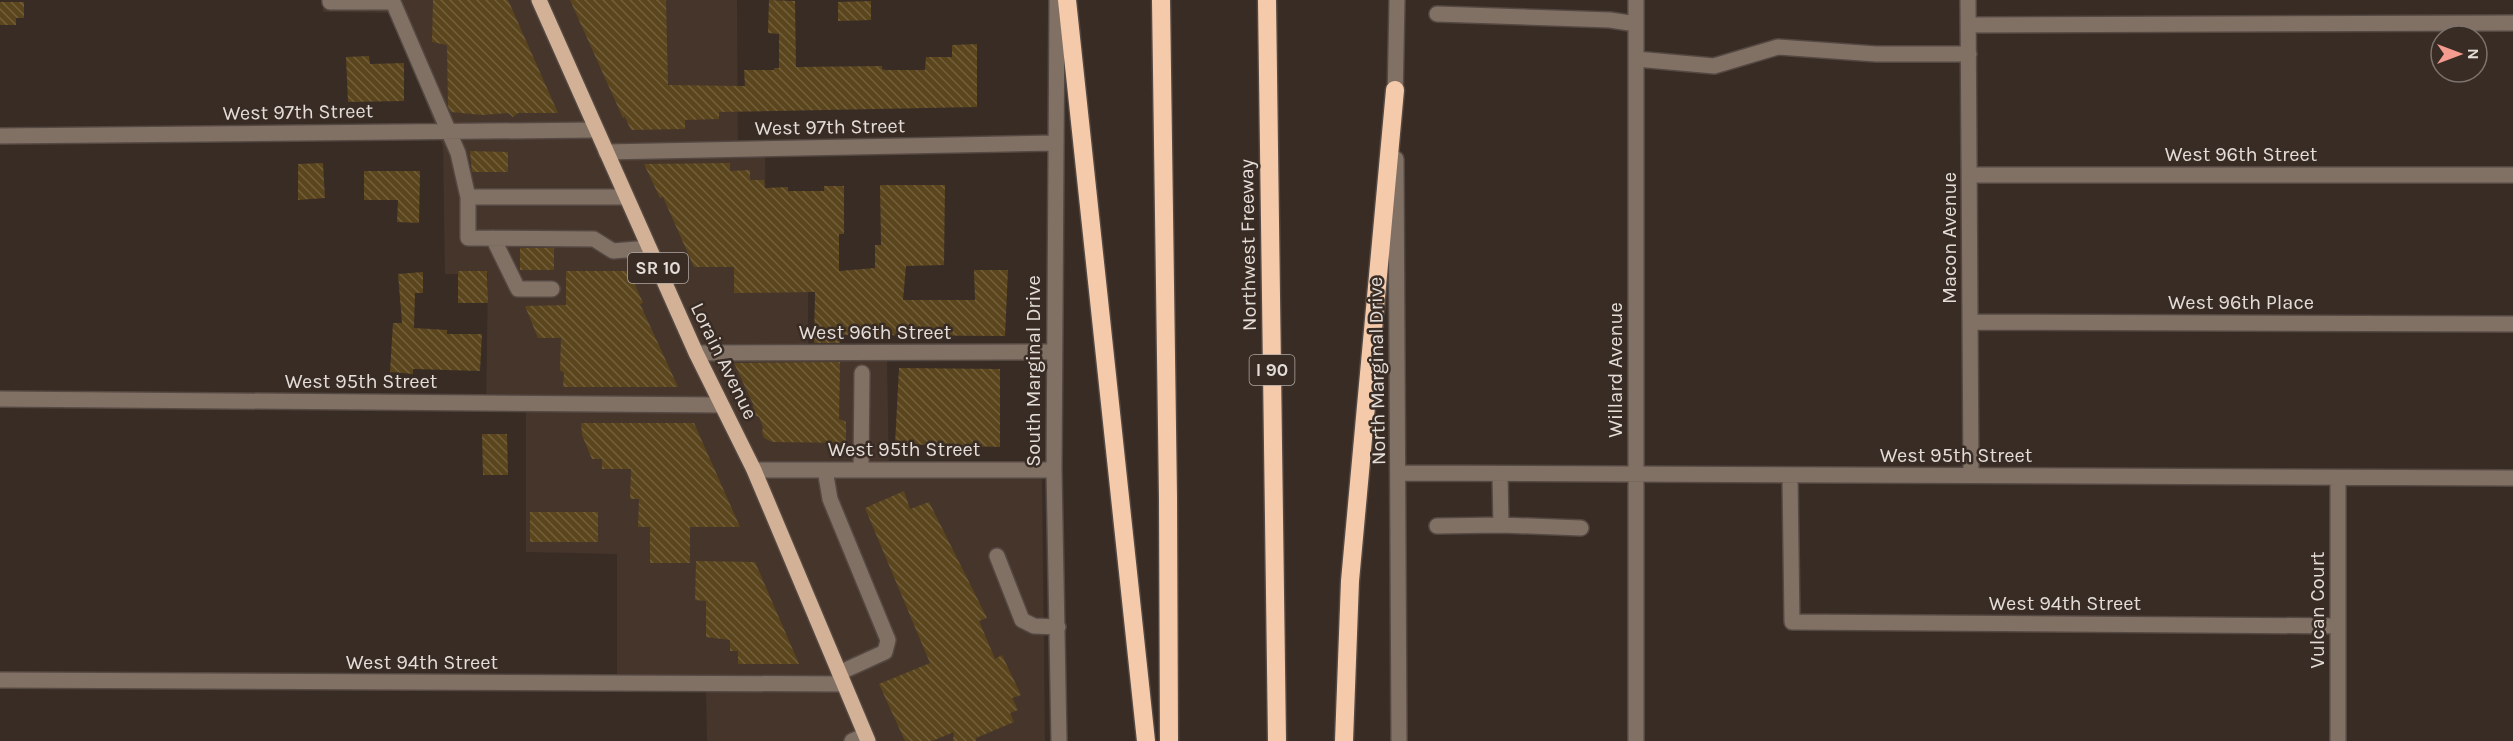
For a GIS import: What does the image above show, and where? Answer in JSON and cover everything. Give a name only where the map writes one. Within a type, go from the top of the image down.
[{"type":"highway","points":[[1068,0],[1146,741]]},
{"type":"highway","points":[[1161,0],[1169,741]]},
{"type":"highway","name":"Northwest Freeway","points":[[1267,0],[1277,741]]},
{"type":"highway","points":[[1344,741],[1350,581],[1395,90]]},
{"type":"main road","name":"Lorain Avenue","points":[[539,0],[696,353],[754,470],[841,678],[862,739]]},
{"type":"street","points":[[330,0],[330,2],[393,2],[458,153],[468,197],[468,238],[594,239],[613,251],[649,248]]},
{"type":"street","name":"South Marginal Drive","points":[[1057,0],[1054,470],[1059,741]]},
{"type":"street","name":"North Marginal Drive","points":[[1397,0],[1395,90],[1399,741]]},
{"type":"street","name":"Willard Avenue","points":[[1636,0],[1636,741]]},
{"type":"street","name":"Macon Avenue","points":[[1968,0],[1971,475]]},
{"type":"street","points":[[1437,14],[1610,20],[1636,24]]},
{"type":"street","points":[[1969,25],[2513,23]]},
{"type":"street","points":[[1636,59],[1714,66],[1778,47],[1876,54],[1969,54]]},
{"type":"street","name":"West 97th Street","points":[[0,136],[596,130]]},
{"type":"street","name":"West 97th Street","points":[[606,152],[1055,143]]},
{"type":"street","name":"West 96th Street","points":[[1970,175],[2513,175]]},
{"type":"street","points":[[468,197],[626,197]]},
{"type":"street","points":[[493,238],[518,289],[552,289]]},
{"type":"street","name":"West 96th Place","points":[[1970,322],[2513,324]]},
{"type":"street","name":"West 96th Street","points":[[696,353],[1054,352]]},
{"type":"street","points":[[861,471],[862,373]]},
{"type":"street","name":"West 95th Street","points":[[0,399],[721,405]]},
{"type":"street","name":"West 95th Street","points":[[754,470],[1054,470]]},
{"type":"street","points":[[825,470],[830,499],[888,640],[885,652],[841,678]]},
{"type":"street","name":"West 95th Street","points":[[1399,473],[2513,478]]},
{"type":"street","points":[[1500,474],[1501,525]]},
{"type":"street","name":"West 94th Street","points":[[1790,476],[1792,622],[2338,626]]},
{"type":"street","name":"Vulcan Court","points":[[2338,478],[2338,741]]},
{"type":"street","points":[[1437,526],[1501,525],[1581,528]]},
{"type":"street","points":[[997,556],[1022,620],[1034,626],[1058,627]]},
{"type":"street","name":"West 94th Street","points":[[0,680],[841,678]]},
{"type":"shaded area","points":[[323,0],[737,0],[738,157],[765,157],[766,230],[808,266],[808,358],[887,359],[889,475],[1042,477],[1045,741],[707,741],[706,692],[617,691],[617,554],[526,552],[526,411],[486,410],[488,274],[445,274],[443,147],[392,13],[323,12]]},
{"type":"building","points":[[433,0],[508,0],[558,113],[518,113],[513,117],[508,113],[482,115],[451,112],[448,106],[447,45],[432,42]]},
{"type":"building","points":[[570,0],[666,0],[668,85],[745,86],[744,70],[779,68],[779,34],[768,33],[769,0],[795,1],[796,67],[882,66],[882,69],[886,70],[925,70],[926,57],[952,57],[952,45],[977,44],[977,107],[719,112],[719,119],[685,120],[685,129],[631,130],[625,117],[623,118]]},
{"type":"building","points":[[871,1],[871,20],[838,21],[838,2]]},
{"type":"building","points":[[0,2],[24,2],[24,18],[16,18],[16,25],[0,25]]},
{"type":"building","points":[[369,56],[370,64],[404,63],[404,101],[348,102],[346,57]]},
{"type":"building","points":[[470,151],[508,152],[508,172],[472,172]]},
{"type":"building","points":[[323,163],[325,198],[298,200],[298,164]]},
{"type":"building","points":[[730,163],[730,171],[750,170],[750,180],[764,180],[765,188],[788,187],[788,191],[824,191],[824,186],[844,186],[844,234],[839,234],[839,271],[875,268],[875,245],[881,245],[880,185],[945,185],[944,265],[906,266],[903,300],[975,300],[974,270],[1008,270],[1005,336],[840,335],[840,343],[814,343],[815,292],[734,293],[734,267],[694,267],[663,197],[660,198],[644,164]]},
{"type":"building","points":[[364,171],[420,171],[419,223],[397,222],[398,200],[364,200]]},
{"type":"building","points":[[520,248],[554,248],[554,270],[520,270]]},
{"type":"building","points":[[458,271],[487,271],[488,303],[458,303]]},
{"type":"building","points":[[566,271],[629,271],[643,303],[640,304],[678,387],[563,387],[564,373],[560,370],[561,338],[538,338],[525,306],[566,305]]},
{"type":"building","points":[[423,272],[423,293],[415,293],[414,328],[447,330],[447,334],[482,334],[480,371],[413,369],[413,374],[390,372],[393,323],[402,323],[398,274]]},
{"type":"building","points":[[840,362],[839,419],[846,422],[846,443],[772,442],[764,438],[759,417],[754,415],[753,404],[734,363]]},
{"type":"building","points":[[899,368],[1000,369],[1000,447],[895,444]]},
{"type":"building","points":[[581,423],[694,423],[740,527],[690,527],[690,563],[650,563],[650,527],[638,527],[639,499],[630,499],[631,469],[602,469],[602,459],[592,459],[582,435]]},
{"type":"building","points":[[482,434],[507,434],[508,475],[483,475]]},
{"type":"building","points":[[904,491],[910,509],[929,502],[987,618],[979,621],[995,659],[1002,655],[1021,695],[1012,698],[1018,710],[1010,713],[1014,722],[976,738],[976,741],[953,741],[954,732],[932,741],[905,741],[879,684],[930,663],[865,508]]},
{"type":"building","points":[[530,512],[598,512],[598,542],[530,542]]},
{"type":"building","points":[[696,561],[755,562],[799,664],[738,664],[738,651],[730,651],[730,640],[706,637],[706,601],[695,600]]}]
